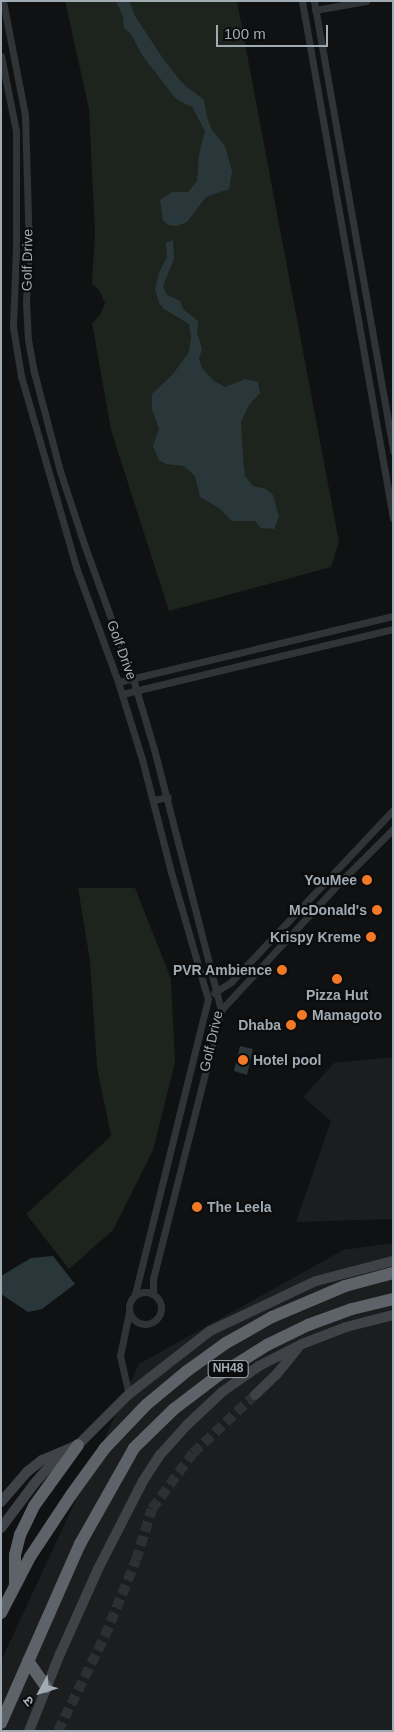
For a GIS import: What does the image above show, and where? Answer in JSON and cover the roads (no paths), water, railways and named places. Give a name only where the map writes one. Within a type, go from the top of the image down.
[{"type":"highway","name":"NH48","points":[[1,1613],[30,1557],[105,1448],[146,1405],[187,1371],[226,1344],[272,1317],[345,1286],[393,1273]]},
{"type":"highway","name":"NH48","points":[[1,1723],[80,1544],[134,1448],[174,1409],[216,1376],[267,1345],[308,1325],[352,1309],[393,1299]]},
{"type":"highway","points":[[15,1586],[15,1555],[20,1535],[34,1506],[78,1445]]},
{"type":"highway","points":[[28,1661],[46,1687]]},
{"type":"main road","points":[[1,1528],[48,1468],[78,1445],[129,1394],[210,1331],[316,1280],[393,1261]]},
{"type":"main road","points":[[29,1731],[46,1687],[98,1569],[129,1507],[160,1455],[187,1425],[222,1392],[260,1366],[302,1344],[346,1327],[393,1315]]},
{"type":"main road","points":[[255,1395],[276,1375],[302,1344]]},
{"type":"main road","points":[[1,1502],[27,1472],[42,1460],[78,1445]]},
{"type":"street","name":"Golf Drive","points":[[3,1],[25,115],[29,248],[27,321],[34,372],[69,498],[137,691],[168,798],[221,1010],[153,1279],[153,1294]]},
{"type":"street","points":[[302,1],[353,298],[391,493],[393,518]]},
{"type":"street","points":[[314,1],[364,296],[393,451]]},
{"type":"street","points":[[316,10],[366,1]]},
{"type":"street","name":"Golf Drive","points":[[1,56],[16,131],[16,249],[13,326],[21,376],[76,566],[122,694],[208,999],[136,1295]]},
{"type":"street","points":[[16,249],[29,248]]},
{"type":"street","points":[[353,298],[364,296]]},
{"type":"street","points":[[118,682],[393,616]]},
{"type":"street","points":[[122,694],[393,629]]},
{"type":"street","points":[[153,800],[168,798]]},
{"type":"street","points":[[208,999],[216,991],[231,982],[393,810]]},
{"type":"street","points":[[221,1010],[341,881],[393,829]]},
{"type":"street","points":[[129,1312],[138,1322],[147,1324],[155,1320],[161,1307],[153,1294],[141,1292],[130,1302],[120,1356],[129,1394]]},
{"type":"tunnel","points":[[58,1731],[105,1636],[136,1560],[152,1509],[193,1453],[255,1395]]},
{"type":"place","name":"YouMee","points":[[367,880]]},
{"type":"place","name":"McDonald's","points":[[377,910]]},
{"type":"place","name":"Krispy Kreme","points":[[371,937]]},
{"type":"place","name":"PVR Ambience","points":[[282,970]]},
{"type":"place","name":"Pizza Hut","points":[[337,979]]},
{"type":"place","name":"Mamagoto","points":[[302,1015]]},
{"type":"place","name":"Dhaba","points":[[291,1025]]},
{"type":"place","name":"Hotel pool","points":[[243,1060]]},
{"type":"place","name":"The Leela","points":[[197,1207]]}]
